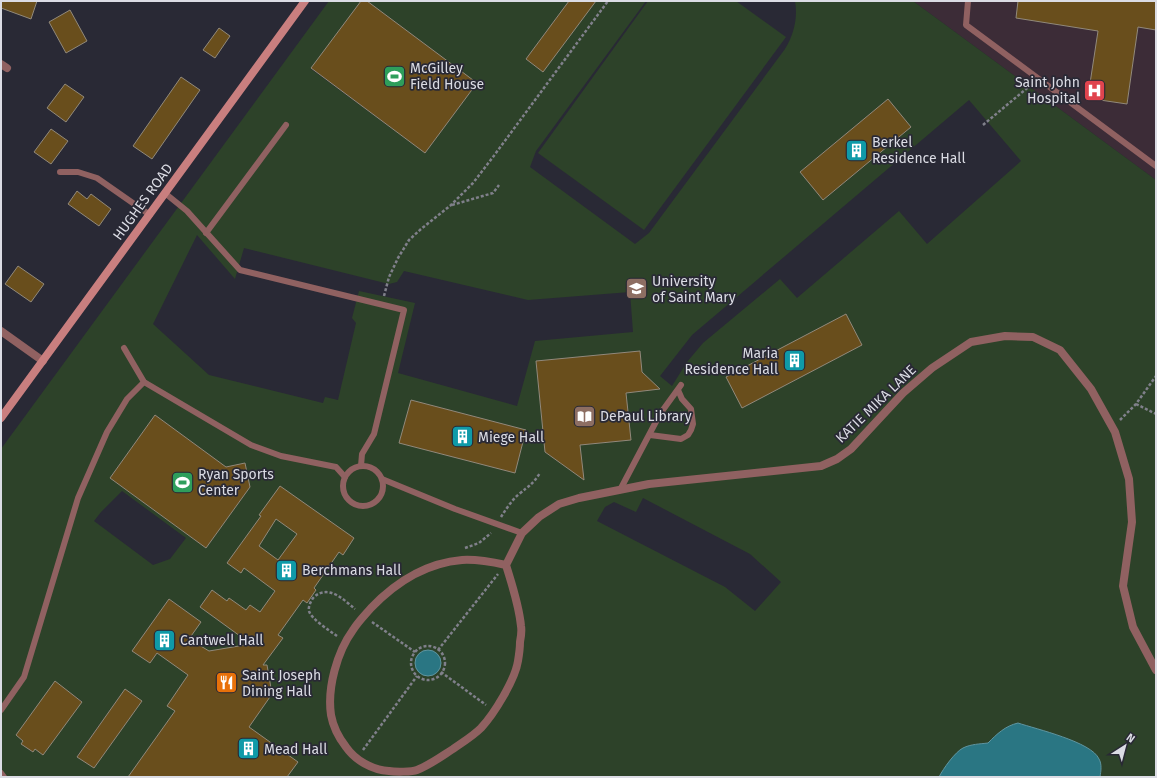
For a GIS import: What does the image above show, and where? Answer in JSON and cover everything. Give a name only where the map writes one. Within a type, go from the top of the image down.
[{"type":"street","name":"HUGHES ROAD","points":[[1,418],[166,194],[305,1]]},
{"type":"street","points":[[1,331],[43,361]]},
{"type":"street","name":"KATIE MIKA LANE","points":[[522,533],[539,517],[560,504],[620,490],[649,484],[821,466],[837,459],[851,449],[903,393],[932,368],[971,342],[1005,336],[1033,337],[1060,350],[1091,389],[1115,432],[1129,479],[1132,522],[1124,586],[1133,627],[1156,670]]},
{"type":"street","points":[[506,565],[484,561],[461,560],[433,566],[412,575],[396,585],[380,600],[353,630],[345,643],[334,670],[331,692],[331,716],[339,737],[351,754],[366,764],[388,771],[417,774],[481,728],[494,711],[508,687],[518,663],[522,628],[516,598],[506,565],[522,533]]},
{"type":"lane","points":[[968,1],[966,25],[1156,166]]},
{"type":"lane","points":[[206,233],[286,125]]},
{"type":"lane","points":[[60,172],[78,172],[97,178],[150,215]]},
{"type":"lane","points":[[166,194],[187,212],[240,270],[404,310],[374,434],[362,454],[361,466]]},
{"type":"lane","points":[[124,348],[144,382],[251,445],[281,456],[336,467],[345,477]]},
{"type":"lane","points":[[1,710],[24,677],[81,491],[107,432],[127,399],[144,382]]},
{"type":"lane","points":[[620,490],[660,414],[679,387],[682,399],[691,409],[693,424],[688,435],[681,438],[650,435]]},
{"type":"lane","points":[[382,479],[383,486],[379,498],[374,503],[368,505],[362,506],[355,504],[350,501],[343,490],[345,477],[349,472],[354,468],[361,466],[368,467],[374,469],[382,479],[454,509],[522,533]]},
{"type":"lane","points":[[1,773],[4,777]]},
{"type":"path","points":[[381,305],[389,277],[409,240],[452,205],[473,183],[608,1]]},
{"type":"path","points":[[983,125],[1038,79]]},
{"type":"path","points":[[452,205],[493,193],[499,185]]},
{"type":"path","points":[[1113,428],[1136,404],[1156,376]]},
{"type":"path","points":[[1136,404],[1156,414]]},
{"type":"path","points":[[461,549],[479,543],[493,531],[508,506],[518,494],[532,485],[540,473]]},
{"type":"path","points":[[438,650],[506,565]]},
{"type":"path","points":[[339,638],[341,633]]},
{"type":"path","points":[[423,647],[434,647],[438,650],[442,653],[445,663],[438,676],[428,680],[417,676],[411,662],[415,652],[423,647]]},
{"type":"path","points":[[441,672],[494,711]]},
{"type":"path","points":[[357,758],[417,676]]},
{"type":"shaded area","name":"Saint John Hospital","points":[[913,1],[1156,1],[1156,180]]},
{"type":"green space","name":"University of Saint Mary","points":[[329,1],[361,1],[311,69],[425,153],[477,83],[367,1],[569,1],[526,59],[543,72],[595,1],[646,1],[536,151],[530,167],[635,244],[649,233],[785,49],[791,38],[794,26],[796,13],[795,1],[913,1],[1156,180],[1156,777],[1100,777],[1101,768],[1033,728],[1018,723],[999,733],[988,743],[978,744],[952,759],[939,777],[1,777],[1,449]],"holes":[[[887,100],[911,127],[823,200],[800,172]],[[969,100],[1021,161],[927,244],[899,211],[797,298],[780,279],[703,343],[687,362],[672,386],[660,376],[692,335]],[[197,235],[235,279],[244,248],[389,284],[397,282],[404,271],[528,300],[630,292],[633,332],[535,341],[517,406],[398,373],[415,303],[359,291],[352,318],[356,323],[338,400],[325,397],[323,403],[209,375],[153,324]],[[640,351],[642,372],[659,389],[626,393],[631,440],[580,445],[584,480],[545,452],[536,361]],[[411,400],[526,430],[515,473],[400,443]],[[155,415],[226,467],[245,463],[250,487],[206,548],[110,478]],[[122,491],[186,538],[170,559],[153,565],[94,521]],[[643,498],[750,554],[781,582],[755,611],[725,587],[597,521],[605,507],[614,502],[636,512]],[[169,599],[184,610],[179,618],[195,630],[172,663],[157,653],[150,663],[132,651]],[[55,682],[82,701],[43,755],[35,749],[32,752],[21,744],[23,741],[16,735]],[[125,689],[142,701],[94,768],[77,756]]]},
{"type":"green space","points":[[648,1],[736,1],[786,37],[644,230],[538,153]]},
{"type":"water","points":[[428,650],[437,654],[441,663],[437,672],[428,676],[419,672],[415,663],[419,654]]},
{"type":"water","points":[[1018,723],[1063,737],[1086,747],[1094,753],[1100,761],[1100,777],[939,777],[956,753],[960,750],[976,744],[988,743],[1005,728]]},
{"type":"building","points":[[1,1],[37,1],[31,19],[1,8]]},
{"type":"building","name":"McGilley Field House","points":[[361,1],[367,1],[477,83],[425,153],[311,68]]},
{"type":"building","points":[[569,1],[596,1],[543,72],[526,59]]},
{"type":"building","points":[[1018,1],[1156,1],[1156,30],[1138,27],[1127,104],[1093,99],[1094,91],[1089,90],[1098,31],[1016,18]]},
{"type":"building","points":[[70,10],[87,41],[66,53],[49,22]]},
{"type":"building","points":[[219,28],[230,36],[215,58],[203,50]]},
{"type":"building","points":[[181,77],[200,90],[152,159],[133,146]]},
{"type":"building","points":[[65,84],[84,97],[66,122],[47,108]]},
{"type":"building","name":"Berkel Residence Hall","points":[[888,99],[911,127],[823,200],[800,172]]},
{"type":"building","points":[[51,129],[68,141],[51,164],[34,152]]},
{"type":"building","points":[[77,191],[87,199],[91,194],[111,209],[99,226],[68,204]]},
{"type":"building","points":[[18,266],[44,284],[31,302],[5,284]]},
{"type":"building","name":"Maria Residence Hall","points":[[846,314],[862,345],[742,408],[726,377]]},
{"type":"building","name":"DePaul Library","points":[[640,351],[642,372],[660,389],[626,393],[631,440],[580,445],[584,480],[545,452],[536,361]]},
{"type":"building","name":"Miege Hall","points":[[411,400],[526,430],[515,473],[399,443]]},
{"type":"building","name":"Ryan Sports Center","points":[[155,415],[226,467],[245,463],[250,487],[206,548],[110,478]]},
{"type":"building","points":[[280,486],[354,538],[343,555],[339,552],[314,588],[316,590],[307,603],[303,600],[278,635],[283,638],[263,665],[267,665],[272,694],[249,727],[298,762],[287,777],[128,777],[175,711],[167,706],[188,675],[157,653],[150,663],[132,651],[169,599],[201,622],[189,639],[209,651],[251,644],[200,607],[212,590],[227,601],[229,598],[246,610],[250,605],[260,612],[275,591],[244,568],[241,573],[227,563],[261,516],[259,515]],"holes":[[[276,519],[297,534],[278,560],[259,546]]]},
{"type":"building","points":[[55,681],[82,702],[43,755],[35,749],[33,752],[21,744],[23,741],[16,735]]},
{"type":"building","points":[[125,689],[142,701],[94,768],[77,757]]},
{"type":"place","name":"McGilley Field House","points":[[394,76]]},
{"type":"place","name":"Saint John Hospital","points":[[1095,90]]},
{"type":"place","name":"Berkel Residence Hall","points":[[856,150]]},
{"type":"place","name":"University of Saint Mary","points":[[637,289]]},
{"type":"place","name":"Maria Residence Hall","points":[[794,361]]},
{"type":"place","name":"DePaul Library","points":[[585,416]]},
{"type":"place","name":"Miege Hall","points":[[463,437]]},
{"type":"place","name":"Ryan Sports Center","points":[[182,482]]},
{"type":"place","name":"Berchmans Hall","points":[[286,570]]},
{"type":"place","name":"Cantwell Hall","points":[[164,640]]},
{"type":"place","name":"Saint Joseph Dining Hall","points":[[226,683]]},
{"type":"place","name":"Mead Hall","points":[[249,749]]}]
